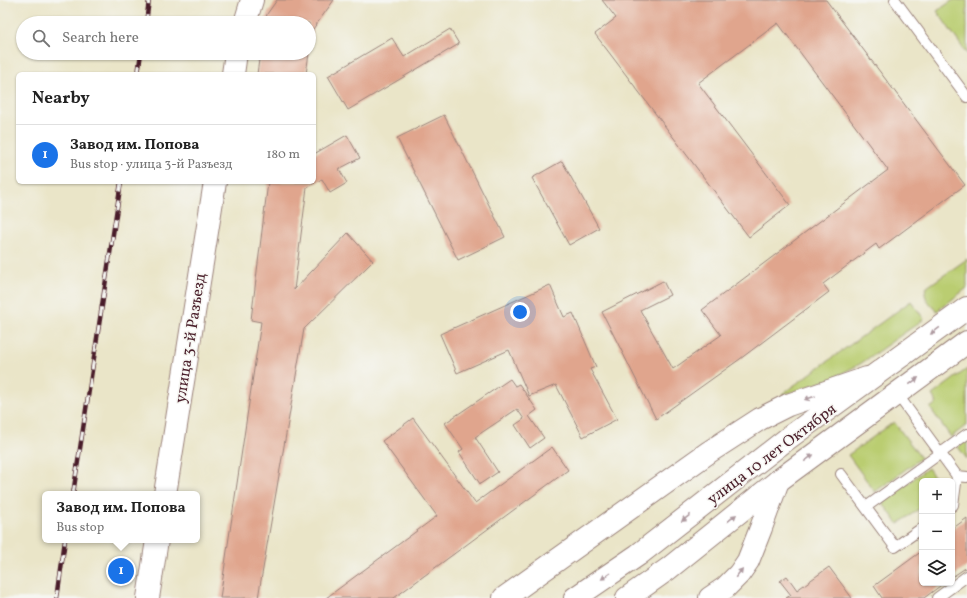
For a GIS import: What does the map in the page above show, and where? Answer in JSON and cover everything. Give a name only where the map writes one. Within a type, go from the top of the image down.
[{"type":"main road","points":[[247,16],[252,0]]},
{"type":"main road","points":[[233,72],[235,60]]},
{"type":"main road","name":"улица 3-й Разъезд","points":[[165,491],[215,184]]},
{"type":"main road","name":"улица 10 лет Октября","points":[[575,598],[638,555],[787,439],[967,308]]},
{"type":"main road","name":"улица 10 лет Октября","points":[[627,598],[668,569],[778,481],[967,342]]},
{"type":"main road","points":[[504,598],[709,452],[760,419],[788,406],[873,376]]},
{"type":"main road","points":[[760,419],[776,419],[783,426],[787,439]]},
{"type":"main road","points":[[710,598],[725,588],[739,574],[748,561],[778,481]]},
{"type":"main road","points":[[148,598],[157,543]]},
{"type":"lane","points":[[895,0],[967,97]]},
{"type":"lane","points":[[897,394],[940,453],[962,476],[955,499]]},
{"type":"lane","points":[[866,507],[967,434]]},
{"type":"lane","points":[[841,474],[895,547],[919,530]]},
{"type":"lane","points":[[937,598],[967,576]]},
{"type":"green space","points":[[953,0],[967,0],[967,54],[937,11]]},
{"type":"green space","points":[[967,259],[967,288],[937,311],[929,303],[926,297],[925,291],[927,287]]},
{"type":"green space","points":[[911,301],[924,319],[860,364],[831,379],[783,395],[782,394]]},
{"type":"green space","points":[[967,369],[967,425],[951,437],[930,408],[937,403],[932,395]]},
{"type":"green space","points":[[894,422],[921,458],[875,492],[848,455]]},
{"type":"green space","points":[[967,440],[967,459],[958,447]]},
{"type":"green space","points":[[928,468],[935,478],[919,478],[919,509],[898,524],[882,502]]},
{"type":"building","points":[[277,0],[334,0],[316,25],[316,16],[267,16]]},
{"type":"building","points":[[602,0],[826,0],[965,185],[879,249],[876,244],[823,284],[829,292],[740,359],[656,419],[602,312],[663,281],[670,295],[640,310],[673,369],[721,335],[702,310],[888,170],[778,23],[698,83],[790,205],[749,237],[595,34],[616,18]]},
{"type":"building","points":[[450,29],[459,44],[348,110],[328,76],[392,38],[404,57]]},
{"type":"building","points":[[259,60],[308,60],[306,72],[257,72]]},
{"type":"building","points":[[444,115],[505,237],[458,260],[397,138]]},
{"type":"building","points":[[347,135],[360,158],[339,169],[347,183],[330,193],[322,179],[316,182],[316,153]]},
{"type":"building","points":[[562,161],[599,228],[569,245],[532,178]]},
{"type":"building","points":[[268,184],[313,184],[307,187],[294,290],[348,233],[373,261],[304,329],[258,598],[220,598],[261,322],[251,320]]},
{"type":"building","points":[[550,285],[564,317],[573,313],[596,367],[590,369],[617,419],[583,437],[556,385],[529,396],[509,350],[457,373],[440,334]]},
{"type":"building","points":[[510,379],[515,386],[519,384],[537,410],[529,416],[544,438],[530,448],[515,425],[524,419],[517,409],[475,437],[498,472],[480,484],[459,452],[463,449],[445,423]]},
{"type":"building","points":[[413,418],[475,503],[552,447],[568,470],[394,598],[326,598],[437,516],[382,441]]},
{"type":"building","points":[[967,518],[967,567],[955,575],[955,550],[955,527]]},
{"type":"building","points":[[919,553],[919,586],[940,586],[924,598],[882,598],[874,586]]},
{"type":"building","points":[[829,567],[852,598],[786,598],[791,595],[780,581],[787,576],[797,590]]},
{"type":"railway","points":[[147,16],[149,0]]},
{"type":"railway","points":[[138,72],[140,60]]},
{"type":"railway","points":[[73,491],[121,184]]},
{"type":"railway","points":[[57,598],[65,543]]},
{"type":"place","name":"Завод им. Попова","points":[[121,571]]}]
